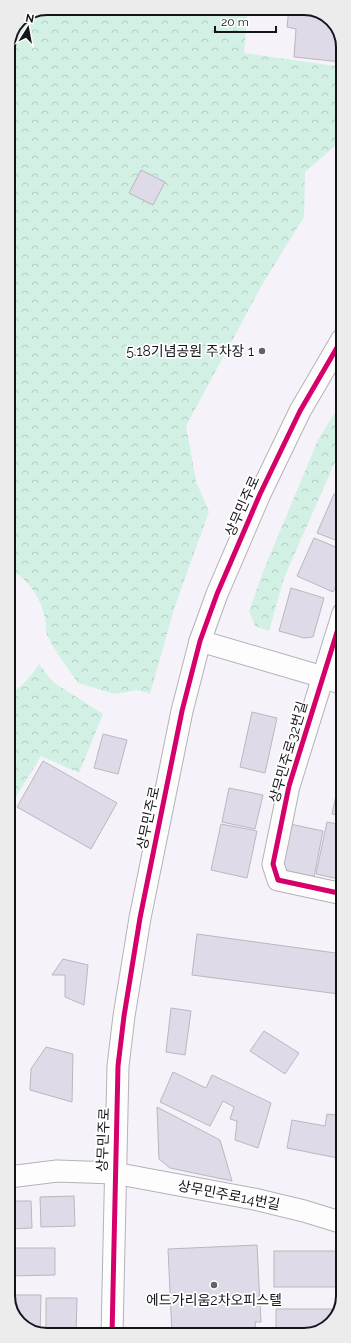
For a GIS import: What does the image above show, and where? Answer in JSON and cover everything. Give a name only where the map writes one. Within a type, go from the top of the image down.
[{"type":"street","name":"상무민주로","points":[[112,1328],[114,1173],[118,1066],[131,969],[140,918],[182,711],[200,641],[217,594],[260,494],[300,411],[336,349]]},
{"type":"street","name":"상무민주로32번길","points":[[336,635],[289,786],[273,864],[278,880],[336,892]]},
{"type":"street","points":[[200,641],[336,682]]},
{"type":"street","name":"상무민주로14번길","points":[[15,1176],[57,1171],[114,1173],[254,1199],[304,1211],[336,1221]]},
{"type":"green space","points":[[47,15],[247,15],[244,53],[336,66],[336,145],[305,172],[304,217],[263,283],[186,426],[196,481],[209,512],[175,606],[150,694],[138,690],[114,694],[78,683],[58,655],[48,637],[46,621],[37,596],[15,572],[15,47],[17,35],[24,24],[29,20],[35,17]]},
{"type":"green space","points":[[336,411],[336,460],[284,578],[269,631],[255,626],[249,611],[263,572],[318,440]]},
{"type":"green space","points":[[39,664],[53,682],[103,714],[79,773],[41,756],[15,799],[15,690],[32,674]]},
{"type":"building","points":[[288,15],[306,15],[322,20],[332,31],[336,47],[336,61],[294,57],[296,29],[287,27]]},
{"type":"building","points":[[141,170],[165,182],[153,205],[129,193]]},
{"type":"building","points":[[334,494],[336,495],[336,540],[317,533]]},
{"type":"building","points":[[314,538],[336,547],[336,586],[333,592],[297,576]]},
{"type":"building","points":[[291,588],[324,598],[313,637],[304,638],[279,631]]},
{"type":"building","points":[[252,712],[277,718],[265,773],[240,767]]},
{"type":"building","points":[[103,734],[127,740],[118,774],[94,768]]},
{"type":"building","points":[[43,761],[117,803],[91,849],[17,807]]},
{"type":"building","points":[[229,788],[263,795],[255,829],[222,822]]},
{"type":"building","points":[[336,795],[336,815],[332,814]]},
{"type":"building","points":[[327,822],[336,824],[336,878],[316,874]]},
{"type":"building","points":[[221,824],[257,831],[247,878],[211,870]]},
{"type":"building","points":[[290,824],[323,831],[314,877],[287,871],[282,861]]},
{"type":"building","points":[[197,934],[336,953],[336,994],[192,975]]},
{"type":"building","points":[[63,959],[88,965],[84,1005],[65,997],[65,975],[52,975]]},
{"type":"building","points":[[171,1008],[191,1011],[185,1055],[166,1052]]},
{"type":"building","points":[[264,1031],[299,1053],[285,1074],[250,1051]]},
{"type":"building","points":[[46,1047],[73,1054],[72,1102],[30,1090],[31,1069]]},
{"type":"building","points":[[173,1072],[206,1088],[212,1075],[271,1103],[258,1148],[235,1140],[237,1121],[230,1119],[234,1107],[223,1101],[210,1126],[160,1102]]},
{"type":"building","points":[[157,1107],[220,1140],[232,1181],[170,1168],[159,1159]]},
{"type":"building","points":[[327,1114],[336,1115],[336,1158],[287,1148],[292,1120],[325,1126]]},
{"type":"building","points":[[74,1196],[75,1226],[41,1227],[40,1197]]},
{"type":"building","points":[[15,1201],[31,1201],[32,1228],[15,1229]]},
{"type":"building","name":"에드가리움2차오피스텔","points":[[257,1245],[261,1322],[255,1322],[256,1328],[172,1328],[168,1249]]},
{"type":"building","points":[[15,1248],[55,1248],[55,1275],[15,1276]]},
{"type":"building","points":[[274,1251],[336,1251],[336,1287],[274,1287]]},
{"type":"building","points":[[15,1295],[41,1295],[40,1327],[31,1324],[19,1312]]},
{"type":"building","points":[[46,1298],[77,1298],[76,1328],[46,1328]]},
{"type":"building","points":[[276,1309],[333,1309],[325,1320],[314,1326],[304,1328],[276,1328]]},
{"type":"cycle path","points":[[112,1328],[118,1066],[124,1016],[140,918],[182,711],[200,641],[217,594],[260,494],[300,411],[336,349]]},
{"type":"cycle path","points":[[336,635],[289,786],[273,864],[278,880],[336,892]]},
{"type":"place","name":"5.18기념공원 주차장 1","points":[[262,351]]},
{"type":"place","name":"에드가리움2차오피스텔","points":[[214,1285]]}]
